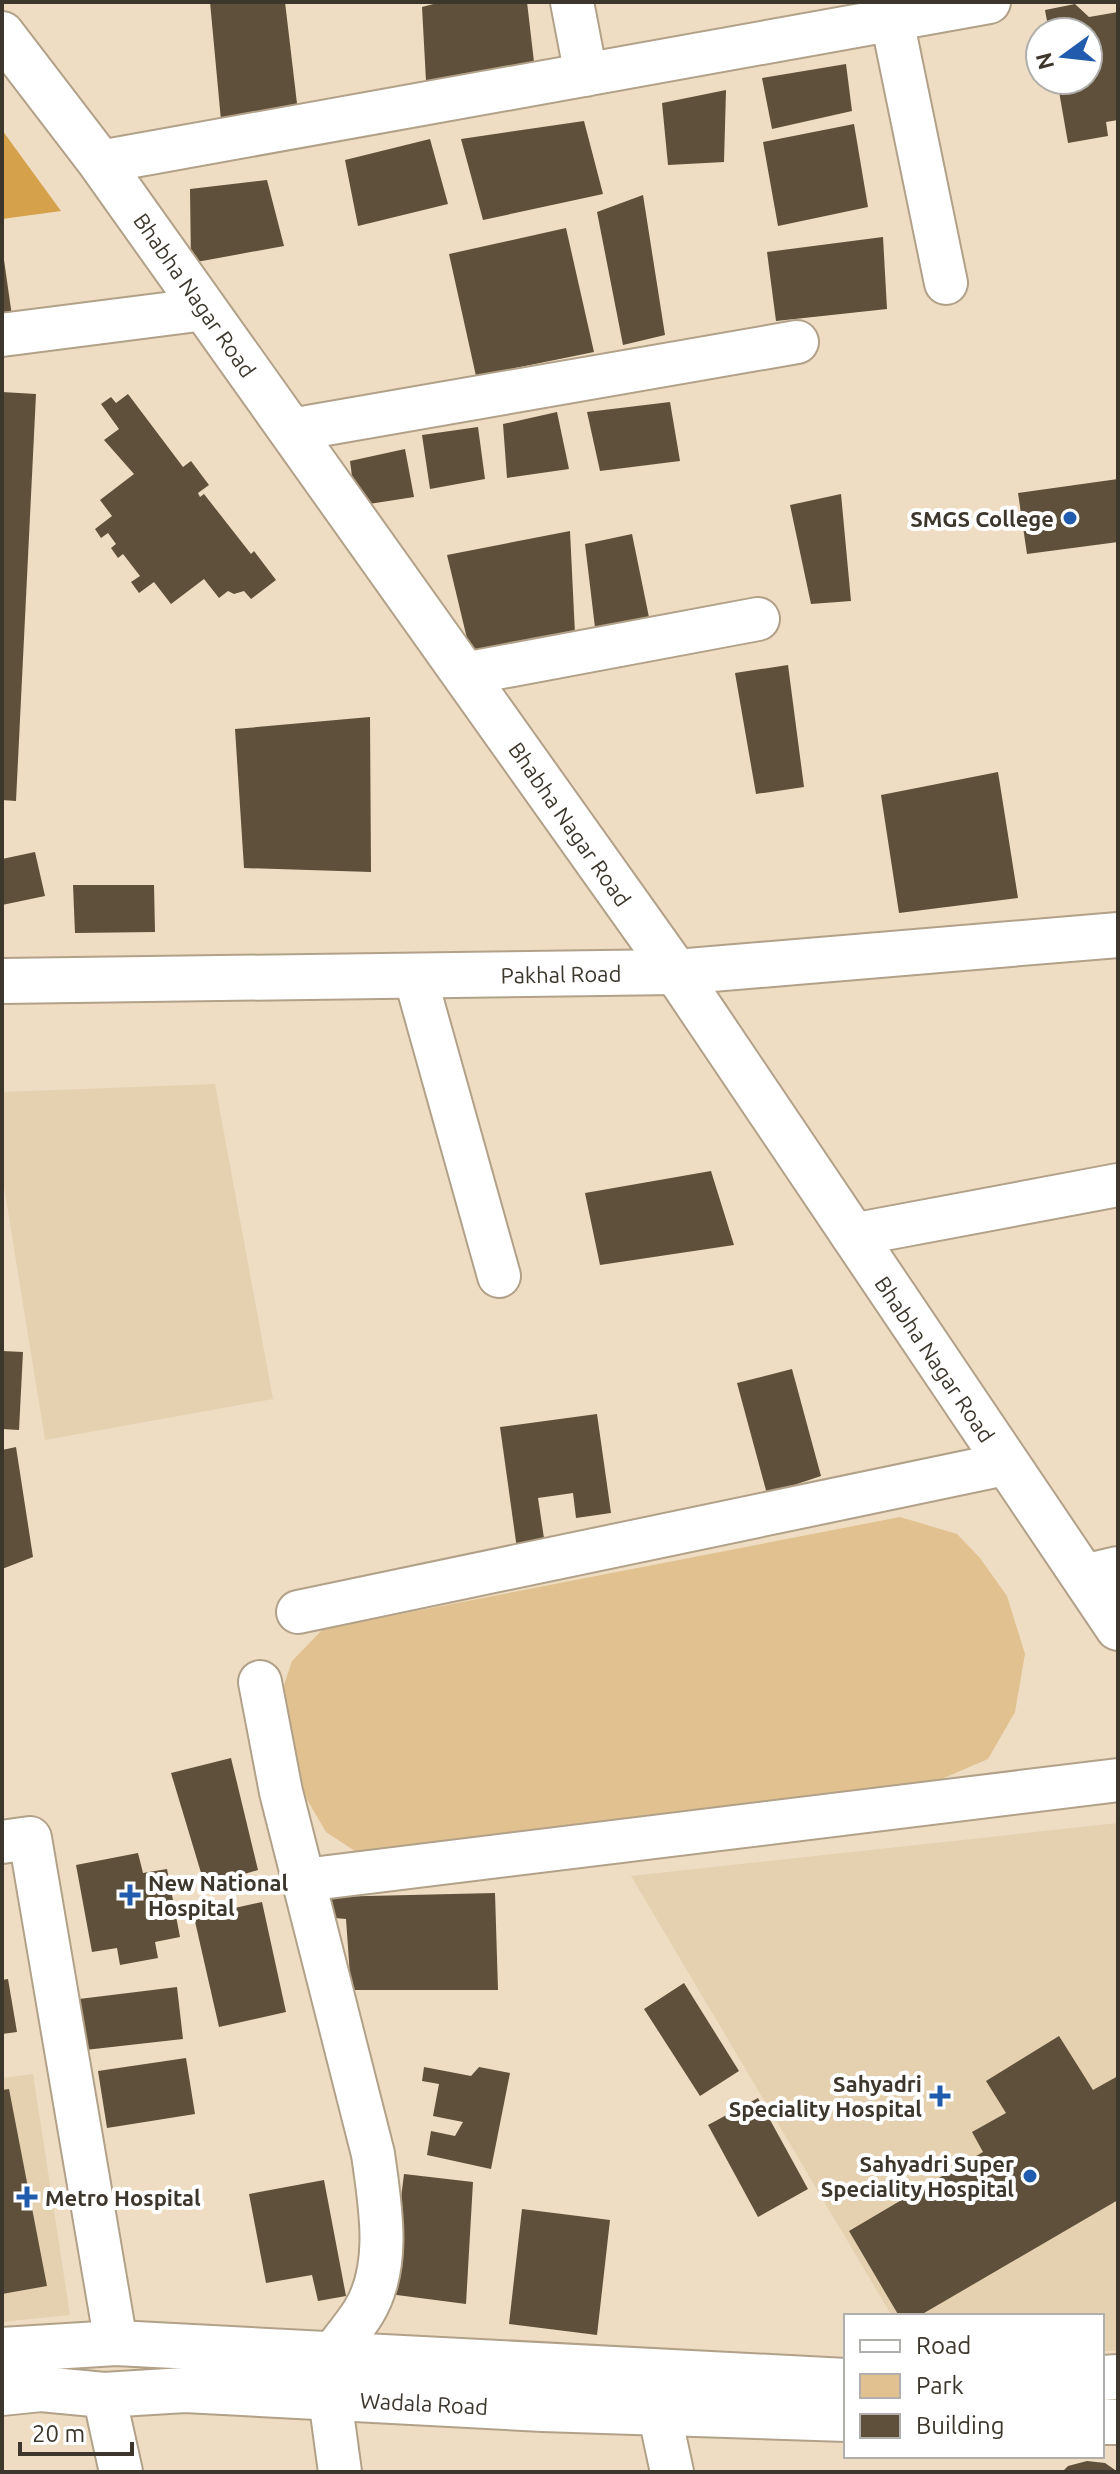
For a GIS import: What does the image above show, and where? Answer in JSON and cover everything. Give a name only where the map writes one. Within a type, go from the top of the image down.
[{"type":"main road","name":"Bhabha Nagar Road","points":[[2,34],[100,162],[676,972],[1005,1464],[1101,1572],[1118,1628]]},
{"type":"main road","name":"Pakhal Road","points":[[2,981],[676,972],[1118,935]]},
{"type":"main road","name":"Wadala Road","points":[[2,2350],[116,2343],[333,2353],[844,2419]]},
{"type":"main road","name":"Wadala Road","points":[[2,2393],[41,2389],[104,2395],[185,2390],[330,2398],[655,2393],[844,2381]]},
{"type":"street","points":[[572,2],[586,75]]},
{"type":"street","points":[[100,162],[989,2]]},
{"type":"street","points":[[892,20],[946,283]]},
{"type":"street","points":[[2,335],[205,309]]},
{"type":"street","points":[[291,430],[797,342]]},
{"type":"street","points":[[464,674],[758,619]]},
{"type":"street","points":[[415,976],[499,1276]]},
{"type":"street","points":[[852,1235],[1118,1185]]},
{"type":"street","points":[[298,1612],[1005,1464]]},
{"type":"street","points":[[260,1682],[281,1792],[373,2154],[381,2215],[379,2268],[365,2311],[333,2353]]},
{"type":"street","points":[[304,1880],[1118,1780]]},
{"type":"street","points":[[2,1842],[30,1838],[116,2343]]},
{"type":"street","points":[[655,2393],[672,2472]]},
{"type":"street","points":[[104,2395],[121,2472]]},
{"type":"street","points":[[330,2398],[340,2472]]},
{"type":"shaded area","points":[[2,130],[61,211],[2,219]]},
{"type":"shaded area","points":[[215,1084],[273,1399],[45,1440],[2,1174],[2,1092]]},
{"type":"shaded area","name":"Sahyadri Speciality Hospital","points":[[1118,1823],[1118,2351],[1104,2351],[1104,2314],[891,2314],[631,1876]]},
{"type":"shaded area","name":"Metro Hospital","points":[[33,2074],[70,2315],[2,2322],[2,2078]]},
{"type":"green space","points":[[900,1517],[957,1534],[980,1558],[1007,1596],[1025,1654],[1015,1712],[988,1759],[930,1784],[449,1841],[361,1855],[326,1832],[302,1791],[279,1700],[292,1661],[323,1629]]},
{"type":"building","points":[[210,2],[285,2],[298,112],[222,131]]},
{"type":"building","points":[[441,2],[527,2],[534,62],[426,81],[422,7]]},
{"type":"building","points":[[1075,4],[1088,16],[1046,16],[1045,10]]},
{"type":"building","points":[[1118,12],[1118,120],[1106,122],[1108,136],[1068,143],[1060,96],[1104,96],[1104,16],[1095,16]]},
{"type":"building","points":[[846,64],[852,111],[772,129],[762,78]]},
{"type":"building","points":[[726,90],[724,162],[668,165],[662,103]]},
{"type":"building","points":[[584,121],[603,194],[483,220],[461,139]]},
{"type":"building","points":[[854,124],[868,207],[778,226],[763,142]]},
{"type":"building","points":[[430,139],[448,204],[358,226],[345,160]]},
{"type":"building","points":[[267,180],[284,246],[191,263],[190,189]]},
{"type":"building","points":[[643,195],[665,335],[623,345],[597,212]]},
{"type":"building","points":[[566,228],[594,352],[476,376],[449,254]]},
{"type":"building","points":[[883,237],[887,309],[776,321],[767,252]]},
{"type":"building","points":[[2,246],[12,316],[2,317]]},
{"type":"building","points":[[2,392],[36,394],[16,801],[2,800]]},
{"type":"building","points":[[128,394],[183,467],[191,461],[209,485],[198,493],[200,497],[204,494],[251,554],[254,551],[276,580],[251,599],[244,591],[234,594],[228,591],[219,598],[204,579],[171,604],[154,582],[139,593],[131,582],[140,576],[123,554],[118,558],[111,548],[116,544],[108,533],[101,538],[95,529],[112,516],[100,500],[134,474],[104,440],[119,429],[101,404],[111,397],[116,403]]},
{"type":"building","points":[[670,402],[680,461],[600,471],[587,412]]},
{"type":"building","points":[[557,412],[569,469],[507,478],[503,424]]},
{"type":"building","points":[[478,427],[485,479],[430,489],[422,435]]},
{"type":"building","points":[[405,449],[414,497],[356,506],[350,461]]},
{"type":"building","name":"SMGS College","points":[[1118,479],[1118,542],[1027,554],[1018,493]]},
{"type":"building","points":[[841,494],[851,601],[811,604],[790,505]]},
{"type":"building","points":[[570,531],[575,634],[470,651],[447,555]]},
{"type":"building","points":[[632,534],[651,627],[596,636],[585,544]]},
{"type":"building","points":[[788,665],[804,787],[756,794],[735,673]]},
{"type":"building","points":[[370,717],[371,872],[244,868],[235,729]]},
{"type":"building","points":[[998,772],[1018,898],[899,913],[881,795]]},
{"type":"building","points":[[35,852],[45,896],[2,905],[2,859]]},
{"type":"building","points":[[73,885],[154,885],[155,932],[75,933]]},
{"type":"building","points":[[711,1171],[734,1245],[600,1265],[585,1193]]},
{"type":"building","points":[[2,1351],[23,1352],[19,1430],[2,1429]]},
{"type":"building","points":[[792,1369],[821,1476],[767,1494],[737,1383]]},
{"type":"building","points":[[597,1414],[611,1513],[576,1518],[573,1493],[538,1498],[545,1545],[517,1549],[500,1427]]},
{"type":"building","points":[[16,1447],[33,1557],[2,1569],[2,1450]]},
{"type":"building","points":[[231,1758],[258,1870],[205,1886],[171,1773]]},
{"type":"building","points":[[138,1853],[143,1873],[167,1869],[180,1937],[155,1942],[158,1958],[120,1965],[117,1948],[92,1952],[76,1865]]},
{"type":"building","points":[[495,1893],[498,1990],[351,1990],[346,1919],[323,1917],[325,1897]]},
{"type":"building","points":[[262,1902],[286,2012],[219,2027],[194,1917]]},
{"type":"building","points":[[8,1979],[17,2032],[2,2034],[2,1980]]},
{"type":"building","points":[[684,1983],[739,2071],[700,2096],[644,2009]]},
{"type":"building","points":[[177,1987],[183,2039],[85,2050],[79,1999]]},
{"type":"building","name":"Sahyadri Super Speciality Hospital","points":[[1059,2036],[1093,2090],[1118,2076],[1118,2200],[922,2314],[898,2314],[849,2231],[983,2152],[972,2132],[1006,2113],[986,2081]]},
{"type":"building","points":[[186,2058],[195,2114],[107,2128],[98,2071]]},
{"type":"building","points":[[424,2067],[471,2076],[479,2067],[510,2073],[491,2169],[427,2155],[431,2131],[455,2136],[463,2122],[433,2116],[439,2084],[422,2081]]},
{"type":"building","points":[[9,2089],[47,2286],[2,2294],[2,2090]]},
{"type":"building","points":[[758,2098],[808,2189],[758,2217],[708,2125]]},
{"type":"building","points":[[404,2174],[473,2182],[466,2304],[389,2294]]},
{"type":"building","points":[[324,2180],[346,2296],[318,2301],[312,2275],[266,2283],[249,2194]]},
{"type":"building","points":[[522,2209],[610,2220],[597,2335],[509,2324]]},
{"type":"building","points":[[1087,2461],[1105,2463],[1118,2472],[1062,2472],[1068,2466]]},
{"type":"place","name":"SMGS College","points":[[1070,518]]},
{"type":"place","name":"New National Hospital","points":[[130,1895]]},
{"type":"place","name":"Sahyadri Speciality Hospital","points":[[940,2096]]},
{"type":"place","name":"Sahyadri Super Speciality Hospital","points":[[1030,2176]]},
{"type":"place","name":"Metro Hospital","points":[[27,2197]]}]
